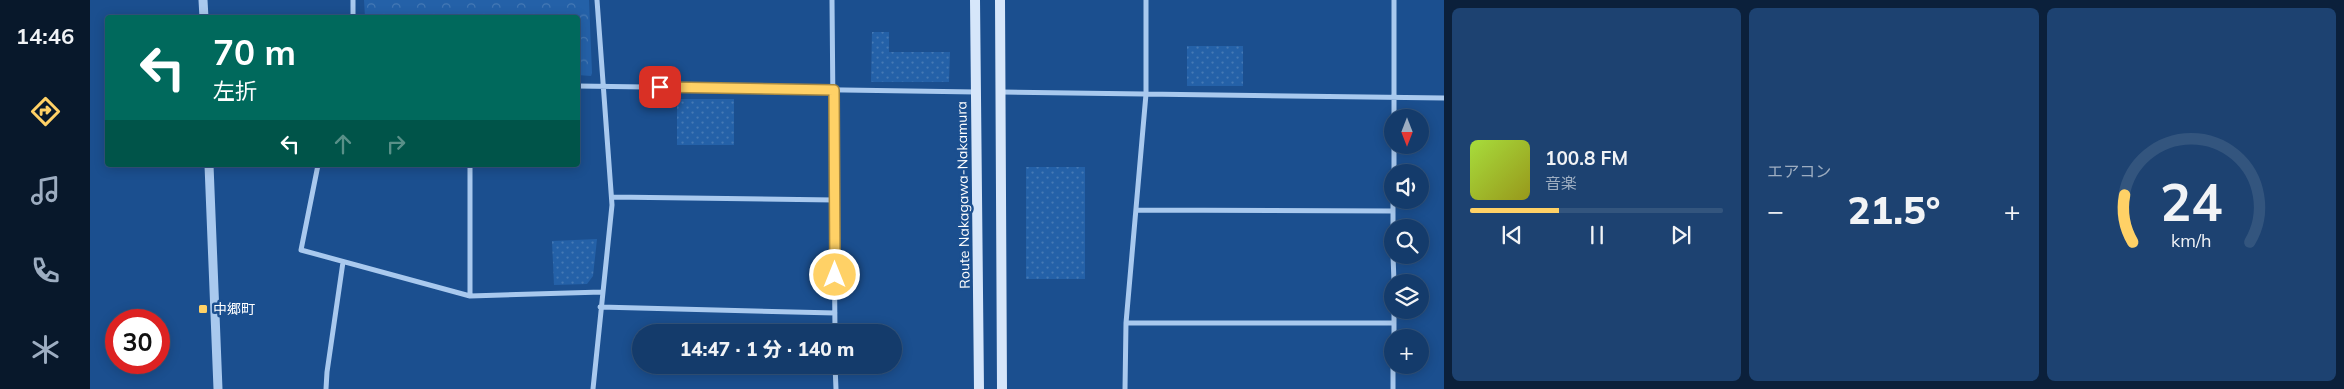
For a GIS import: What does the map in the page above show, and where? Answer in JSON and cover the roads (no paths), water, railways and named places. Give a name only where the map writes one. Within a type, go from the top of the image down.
[{"type":"main road","name":"Route Nakagawa-Nakamura","points":[[975,0],[979,389]]},
{"type":"main road","points":[[1000,0],[1002,92],[1002,389]]},
{"type":"street","points":[[203,0],[204,15]]},
{"type":"street","points":[[352,0],[353,15]]},
{"type":"street","points":[[593,389],[612,197],[602,86],[597,0]]},
{"type":"street","points":[[832,0],[835,324]]},
{"type":"street","points":[[1125,389],[1126,323],[1146,94],[1146,0]]},
{"type":"street","points":[[1394,0],[1394,109]]},
{"type":"street","points":[[580,86],[976,92]]},
{"type":"street","points":[[1002,92],[1444,98]]},
{"type":"street","points":[[209,167],[218,389]]},
{"type":"street","points":[[318,167],[301,250],[470,296],[602,292]]},
{"type":"street","points":[[470,167],[470,296]]},
{"type":"street","points":[[612,197],[834,200]]},
{"type":"street","points":[[1136,210],[1393,211],[1393,219]]},
{"type":"street","points":[[326,389],[326,372],[342,262]]},
{"type":"street","points":[[600,307],[835,313]]},
{"type":"street","points":[[1394,319],[1394,329]]},
{"type":"street","points":[[1126,323],[1394,323]]},
{"type":"street","points":[[835,374],[836,389]]},
{"type":"street","points":[[1393,389],[1394,374]]},
{"type":"place","name":"中郷町","points":[[203,309]]}]
